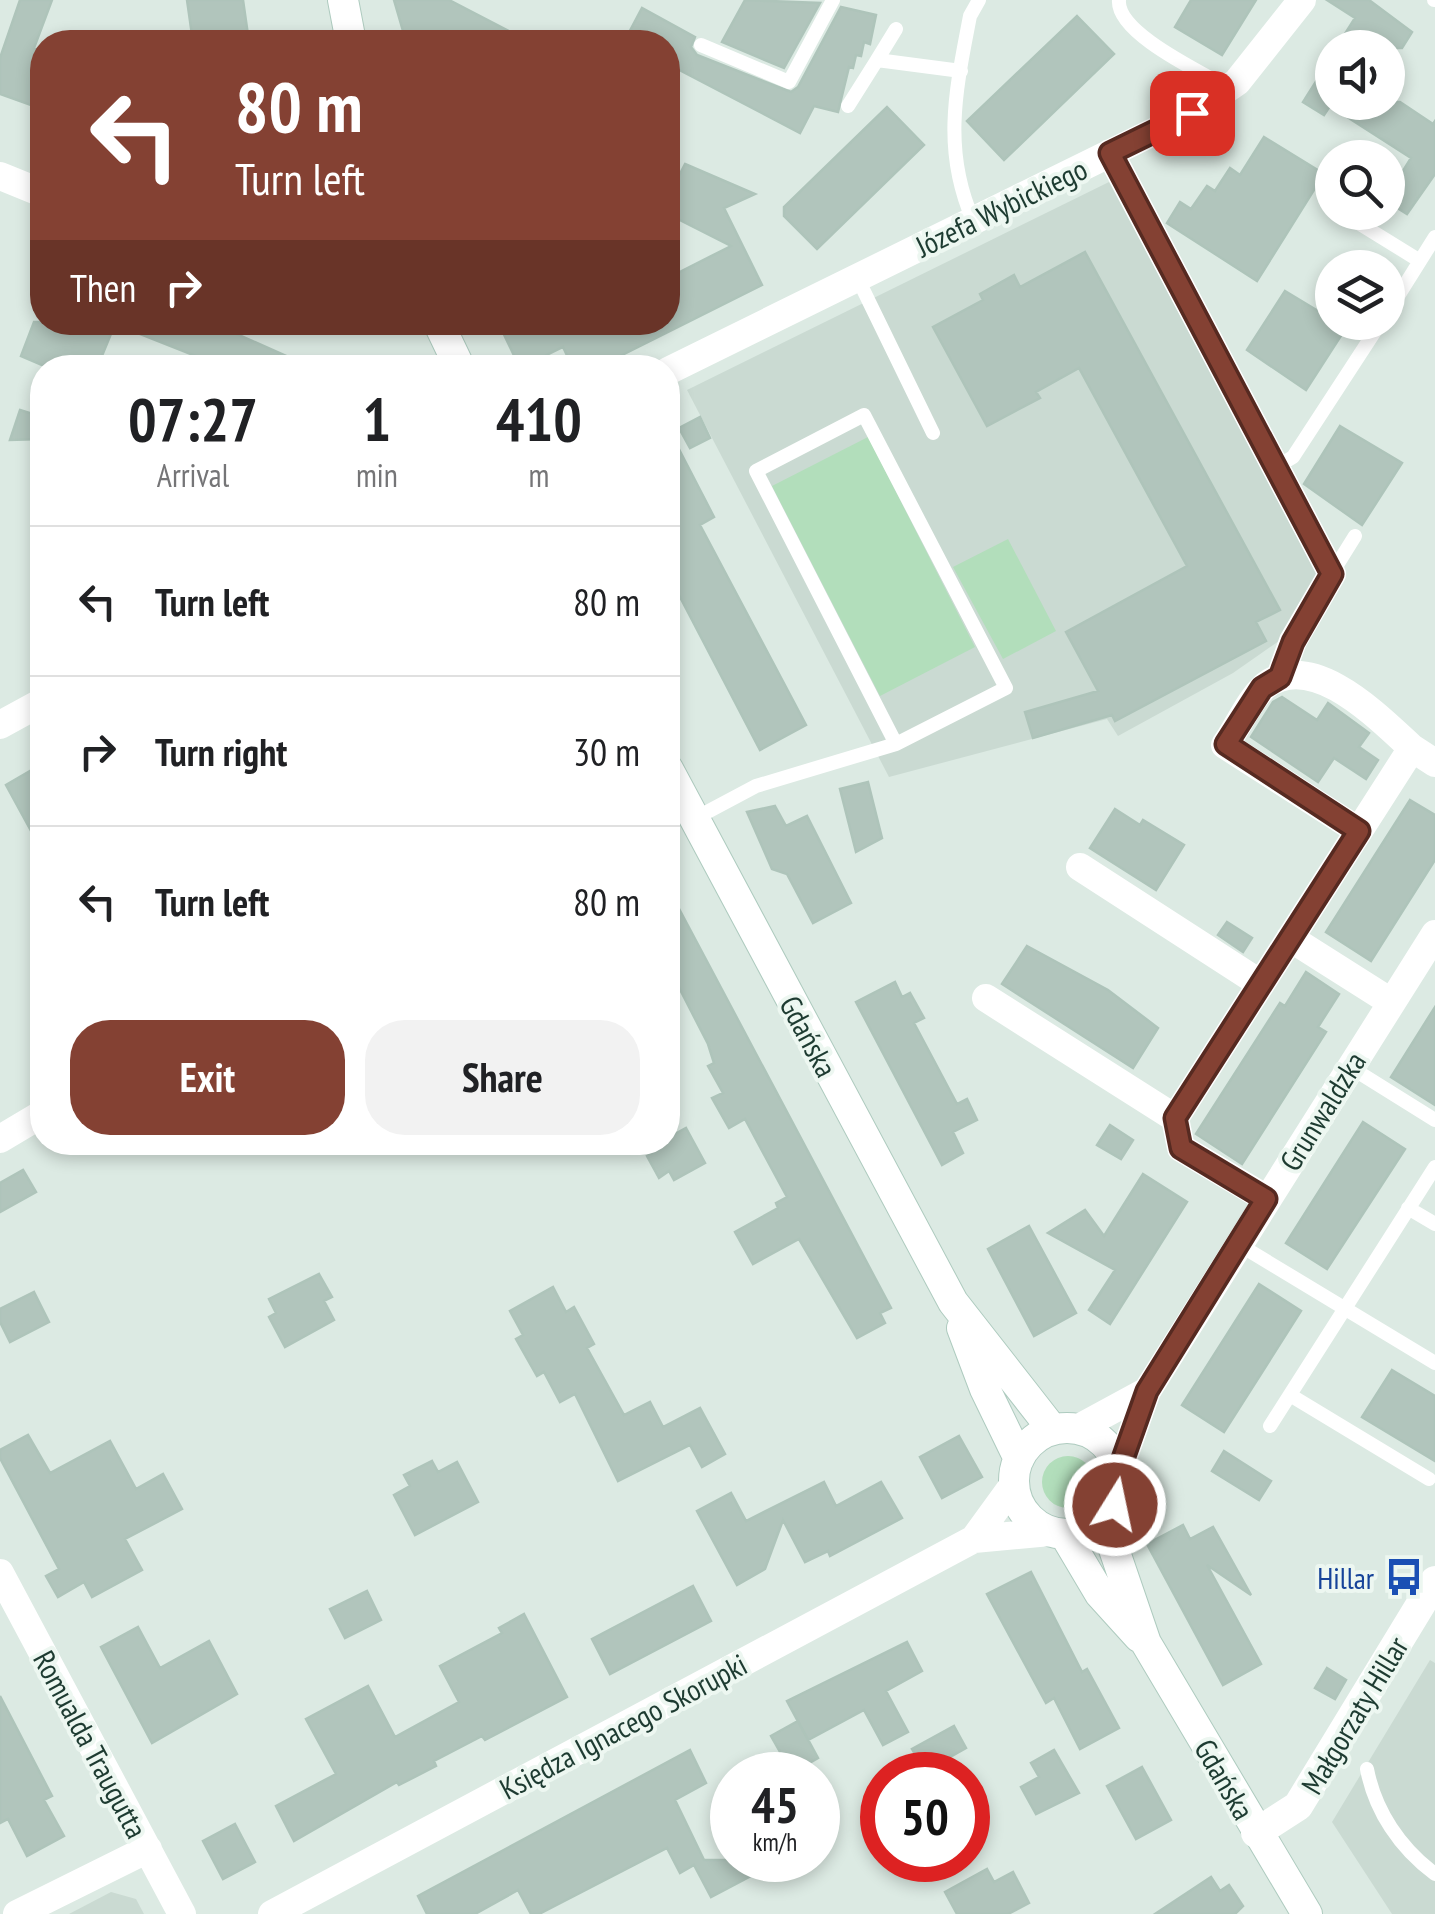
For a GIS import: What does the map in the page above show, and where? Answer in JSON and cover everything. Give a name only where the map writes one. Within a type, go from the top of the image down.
[{"type":"main road","points":[[343,0],[349,30]]},
{"type":"main road","name":"Gdańska","points":[[680,793],[953,1302],[1017,1472]]},
{"type":"main road","name":"Gdańska","points":[[953,1302],[1065,1430]]},
{"type":"main road","points":[[1065,1430],[1104,1443],[1119,1470],[1115,1505],[1104,1520],[1086,1531],[1058,1533],[1025,1513],[1017,1472],[1033,1440],[1065,1430]]},
{"type":"main road","name":"Gdańska","points":[[1104,1520],[1146,1643],[1307,1914]]},
{"type":"main road","name":"Gdańska","points":[[1058,1533],[1100,1594],[1146,1643]]},
{"type":"main road","name":"Małgorzaty Hillar","points":[[1256,1832],[1298,1806],[1435,1581]]},
{"type":"street","name":"Józefa Wybickiego","points":[[680,365],[1192,113],[1228,88],[1270,46],[1302,0]]},
{"type":"street","points":[[1110,153],[1332,574],[1293,642],[1280,677]]},
{"type":"street","points":[[0,176],[30,188]]},
{"type":"street","points":[[1266,1199],[1181,1148],[1175,1118],[1359,831],[1423,756],[1378,717],[1316,676],[1280,677],[1262,688],[1226,744],[1359,831]]},
{"type":"street","points":[[0,725],[30,709]]},
{"type":"street","points":[[1080,866],[1261,984]]},
{"type":"street","name":"Grunwaldzka","points":[[1119,1470],[1147,1391],[1435,934]]},
{"type":"street","points":[[1290,938],[1391,1002]]},
{"type":"street","points":[[986,998],[1175,1118]]},
{"type":"street","points":[[0,1139],[30,1121]]},
{"type":"street","name":"Grunwaldzka","points":[[1065,1430],[1147,1391]]},
{"type":"street","name":"Księdza Ignacego Skorupki","points":[[974,1539],[1017,1472]]},
{"type":"street","name":"Księdza Ignacego Skorupki","points":[[272,1914],[974,1539],[1058,1533]]},
{"type":"street","name":"Romualda Traugutta","points":[[0,1574],[182,1914]]},
{"type":"street","points":[[16,1914],[148,1849]]},
{"type":"lane","points":[[701,45],[789,82],[833,0]]},
{"type":"lane","points":[[973,220],[952,162],[970,16],[979,0]]},
{"type":"lane","points":[[1119,0],[1120,16],[1133,31],[1228,88]]},
{"type":"lane","points":[[848,106],[896,29]]},
{"type":"lane","points":[[877,60],[961,71]]},
{"type":"lane","points":[[1370,230],[1420,261]]},
{"type":"lane","points":[[1405,285],[1435,237]]},
{"type":"lane","points":[[857,278],[933,433]]},
{"type":"lane","points":[[1276,467],[1294,457],[1369,340]]},
{"type":"lane","points":[[694,820],[756,786],[896,744],[1006,688],[864,416],[756,470],[896,744]]},
{"type":"lane","points":[[1332,574],[1354,536]]},
{"type":"lane","points":[[1350,1068],[1435,1120]]},
{"type":"lane","points":[[1270,1426],[1435,1167]]},
{"type":"lane","points":[[1408,1208],[1435,1224]]},
{"type":"lane","points":[[1238,1244],[1435,1364]]},
{"type":"lane","points":[[1290,1394],[1429,1479]]},
{"type":"lane","points":[[1366,1768],[1377,1802],[1397,1837],[1435,1874]]},
{"type":"shaded area","points":[[1109,182],[1319,576],[1279,641],[1233,673],[1118,736],[1107,719],[889,777],[687,390]]},
{"type":"shaded area","points":[[1430,1660],[1435,1663],[1435,1914],[1392,1914],[1332,1822]]},
{"type":"shaded area","points":[[111,1892],[136,1899],[144,1914],[69,1914]]},
{"type":"green space","points":[[868,437],[975,647],[880,696],[772,486]]},
{"type":"green space","points":[[1008,539],[1056,631],[1003,659],[953,567]]},
{"type":"green space","points":[[1068,1456],[1087,1463],[1094,1482],[1087,1501],[1068,1508],[1049,1501],[1042,1482],[1049,1463]]},
{"type":"building","points":[[20,0],[52,0],[41,30],[30,30],[30,105],[0,94],[0,58]]},
{"type":"building","points":[[187,0],[243,0],[247,30],[191,30]]},
{"type":"building","points":[[394,0],[449,0],[507,30],[403,30]]},
{"type":"building","points":[[745,0],[820,3],[784,68],[722,42]]},
{"type":"building","points":[[1191,0],[1256,0],[1222,55],[1175,27]]},
{"type":"building","points":[[1327,0],[1369,0],[1412,32],[1405,43],[1405,30],[1347,30],[1355,18]]},
{"type":"building","points":[[841,7],[876,15],[870,44],[864,42],[861,56],[856,55],[853,68],[849,67],[838,112],[814,106],[800,133],[680,70],[680,30],[630,30],[642,8],[695,37],[691,47],[697,55],[791,92],[798,87]]},
{"type":"building","points":[[1077,16],[1114,54],[1004,160],[967,121]]},
{"type":"building","points":[[1315,83],[1315,109],[1303,102]]},
{"type":"building","points":[[1405,105],[1433,124],[1435,121],[1435,174],[1407,214],[1405,168],[1411,158],[1405,154],[1405,140],[1383,140],[1352,120],[1405,120]]},
{"type":"building","points":[[887,107],[924,145],[817,249],[784,216],[784,207]]},
{"type":"building","points":[[1264,137],[1315,168],[1315,188],[1257,281],[1167,223],[1180,202],[1191,209],[1207,186],[1215,191],[1230,168],[1240,175]]},
{"type":"building","points":[[685,164],[755,194],[724,208],[762,285],[680,326],[680,272],[731,246],[680,220],[680,174]]},
{"type":"building","points":[[1085,252],[1280,610],[1256,622],[1266,641],[1115,721],[1112,715],[1033,738],[1025,712],[1098,691],[1066,632],[1187,566],[1079,368],[1036,392],[1040,398],[987,426],[933,327],[983,300],[980,294],[1014,275],[1020,287]]},
{"type":"building","points":[[1285,291],[1315,309],[1315,340],[1338,340],[1306,390],[1247,350]]},
{"type":"building","points":[[30,332],[110,335],[102,355],[30,355],[30,360],[21,356]]},
{"type":"building","points":[[143,335],[239,335],[284,355],[193,355]]},
{"type":"building","points":[[504,335],[662,335],[622,355],[567,355],[563,347],[547,355],[514,355]]},
{"type":"building","points":[[20,410],[30,413],[30,439],[10,440]]},
{"type":"building","points":[[700,417],[710,438],[690,448],[680,427]]},
{"type":"building","points":[[1340,426],[1402,463],[1362,525],[1304,484]]},
{"type":"building","points":[[680,451],[714,517],[700,525],[806,725],[760,750],[680,597]]},
{"type":"building","points":[[1282,697],[1317,720],[1328,703],[1369,733],[1359,747],[1378,760],[1366,779],[1334,758],[1318,782],[1251,737],[1273,702]]},
{"type":"building","points":[[30,771],[30,829],[6,785]]},
{"type":"building","points":[[868,782],[882,838],[856,852],[840,789]]},
{"type":"building","points":[[1410,800],[1435,815],[1435,860],[1371,961],[1326,932]]},
{"type":"building","points":[[775,806],[786,826],[807,816],[851,903],[813,923],[787,874],[772,869],[747,812]]},
{"type":"building","points":[[1115,809],[1140,825],[1143,820],[1184,845],[1156,890],[1090,848]]},
{"type":"building","points":[[680,911],[891,1308],[880,1313],[885,1323],[857,1338],[799,1239],[753,1264],[735,1232],[778,1208],[776,1203],[787,1197],[745,1119],[729,1128],[712,1098],[723,1093],[708,1066],[714,1063],[680,989]]},
{"type":"building","points":[[1227,922],[1252,938],[1243,952],[1218,935]]},
{"type":"building","points":[[1027,946],[1108,990],[1158,1028],[1133,1068],[1002,984]]},
{"type":"building","points":[[1306,972],[1339,994],[1318,1027],[1326,1032],[1242,1164],[1196,1134],[1280,1003],[1285,1006]]},
{"type":"building","points":[[895,982],[902,997],[910,993],[924,1018],[914,1023],[957,1104],[967,1099],[977,1120],[953,1132],[963,1153],[942,1165],[856,1002]]},
{"type":"building","points":[[1435,1007],[1435,1105],[1391,1077]]},
{"type":"building","points":[[1363,1122],[1405,1149],[1327,1269],[1286,1243]]},
{"type":"building","points":[[1110,1125],[1133,1140],[1121,1159],[1097,1145]]},
{"type":"building","points":[[686,1128],[705,1163],[674,1180],[669,1171],[659,1178],[647,1156],[680,1155],[680,1131]]},
{"type":"building","points":[[23,1170],[36,1192],[0,1212],[0,1183]]},
{"type":"building","points":[[1143,1174],[1187,1202],[1110,1324],[1089,1310],[1115,1270],[1048,1233],[1085,1210],[1104,1236]]},
{"type":"building","points":[[1029,1226],[1076,1313],[1034,1336],[988,1249]]},
{"type":"building","points":[[319,1274],[332,1297],[324,1301],[334,1320],[285,1347],[269,1317],[276,1313],[269,1299]]},
{"type":"building","points":[[1259,1284],[1301,1311],[1224,1432],[1182,1405]]},
{"type":"building","points":[[553,1287],[566,1312],[574,1307],[594,1344],[587,1348],[624,1415],[650,1402],[663,1427],[700,1408],[725,1454],[702,1467],[690,1445],[618,1481],[575,1394],[560,1402],[544,1372],[537,1376],[516,1339],[523,1335],[510,1311]]},
{"type":"building","points":[[34,1292],[49,1322],[10,1342],[0,1322],[0,1309]]},
{"type":"building","points":[[1392,1370],[1435,1396],[1435,1461],[1362,1417]]},
{"type":"building","points":[[28,1435],[50,1473],[110,1441],[136,1489],[163,1474],[182,1509],[125,1539],[142,1570],[92,1597],[84,1582],[58,1597],[46,1576],[59,1569],[0,1458],[0,1450]]},
{"type":"building","points":[[959,1436],[982,1477],[942,1498],[920,1457]]},
{"type":"building","points":[[1224,1451],[1271,1481],[1259,1500],[1212,1471]]},
{"type":"building","points":[[432,1461],[438,1472],[457,1462],[478,1502],[415,1535],[394,1495],[410,1486],[404,1475]]},
{"type":"building","points":[[824,1482],[836,1506],[881,1482],[902,1518],[830,1556],[828,1551],[805,1562],[783,1520],[765,1569],[737,1585],[697,1511],[731,1493],[746,1521]]},
{"type":"building","points":[[1183,1525],[1190,1539],[1213,1527],[1251,1595],[1207,1565],[1261,1664],[1223,1685],[1147,1544]]},
{"type":"building","points":[[1031,1572],[1082,1672],[1087,1669],[1119,1728],[1080,1749],[1054,1698],[1046,1703],[987,1594]]},
{"type":"building","points":[[693,1586],[711,1621],[610,1674],[592,1639]]},
{"type":"building","points":[[367,1591],[381,1620],[345,1638],[330,1609]]},
{"type":"building","points":[[524,1614],[567,1697],[485,1740],[482,1736],[434,1761],[436,1766],[399,1785],[397,1782],[294,1841],[276,1806],[336,1774],[306,1719],[368,1686],[395,1737],[459,1702],[440,1666],[502,1633],[499,1628]]},
{"type":"building","points":[[138,1627],[160,1668],[209,1641],[237,1694],[152,1743],[101,1647]]},
{"type":"building","points":[[907,1642],[922,1671],[886,1691],[908,1732],[883,1745],[864,1710],[808,1740],[787,1701]]},
{"type":"building","points":[[1327,1668],[1346,1680],[1335,1699],[1315,1688]]},
{"type":"building","points":[[0,1696],[52,1796],[44,1800],[64,1836],[27,1856],[8,1819],[0,1823]]},
{"type":"building","points":[[798,1721],[815,1752],[780,1752],[771,1736]]},
{"type":"building","points":[[954,1726],[966,1748],[959,1752],[912,1749]]},
{"type":"building","points":[[690,1750],[706,1783],[675,1800],[704,1860],[710,1860],[710,1882],[739,1882],[711,1897],[694,1865],[680,1873],[667,1848],[539,1914],[531,1914],[518,1890],[475,1914],[427,1914],[418,1896]]},
{"type":"building","points":[[1054,1750],[1079,1793],[1036,1814],[1021,1787],[1039,1777],[1031,1763]]},
{"type":"building","points":[[1142,1767],[1171,1820],[1136,1839],[1107,1786]]},
{"type":"building","points":[[235,1824],[255,1862],[223,1879],[203,1841]]},
{"type":"building","points":[[1013,1872],[1029,1903],[1008,1914],[957,1914],[945,1892],[963,1882],[990,1882],[990,1875],[994,1882]]},
{"type":"building","points":[[1211,1877],[1220,1891],[1229,1885],[1243,1906],[1235,1914],[1155,1914]]},
{"type":"place","name":"Hillar","points":[[1404,1577]]},
{"type":"route","points":[[1115,1505],[1120,1488],[1119,1470],[1147,1391],[1266,1199],[1181,1148],[1175,1118],[1359,831],[1226,744],[1262,688],[1280,677],[1293,642],[1332,574],[1110,153],[1192,113]]}]
